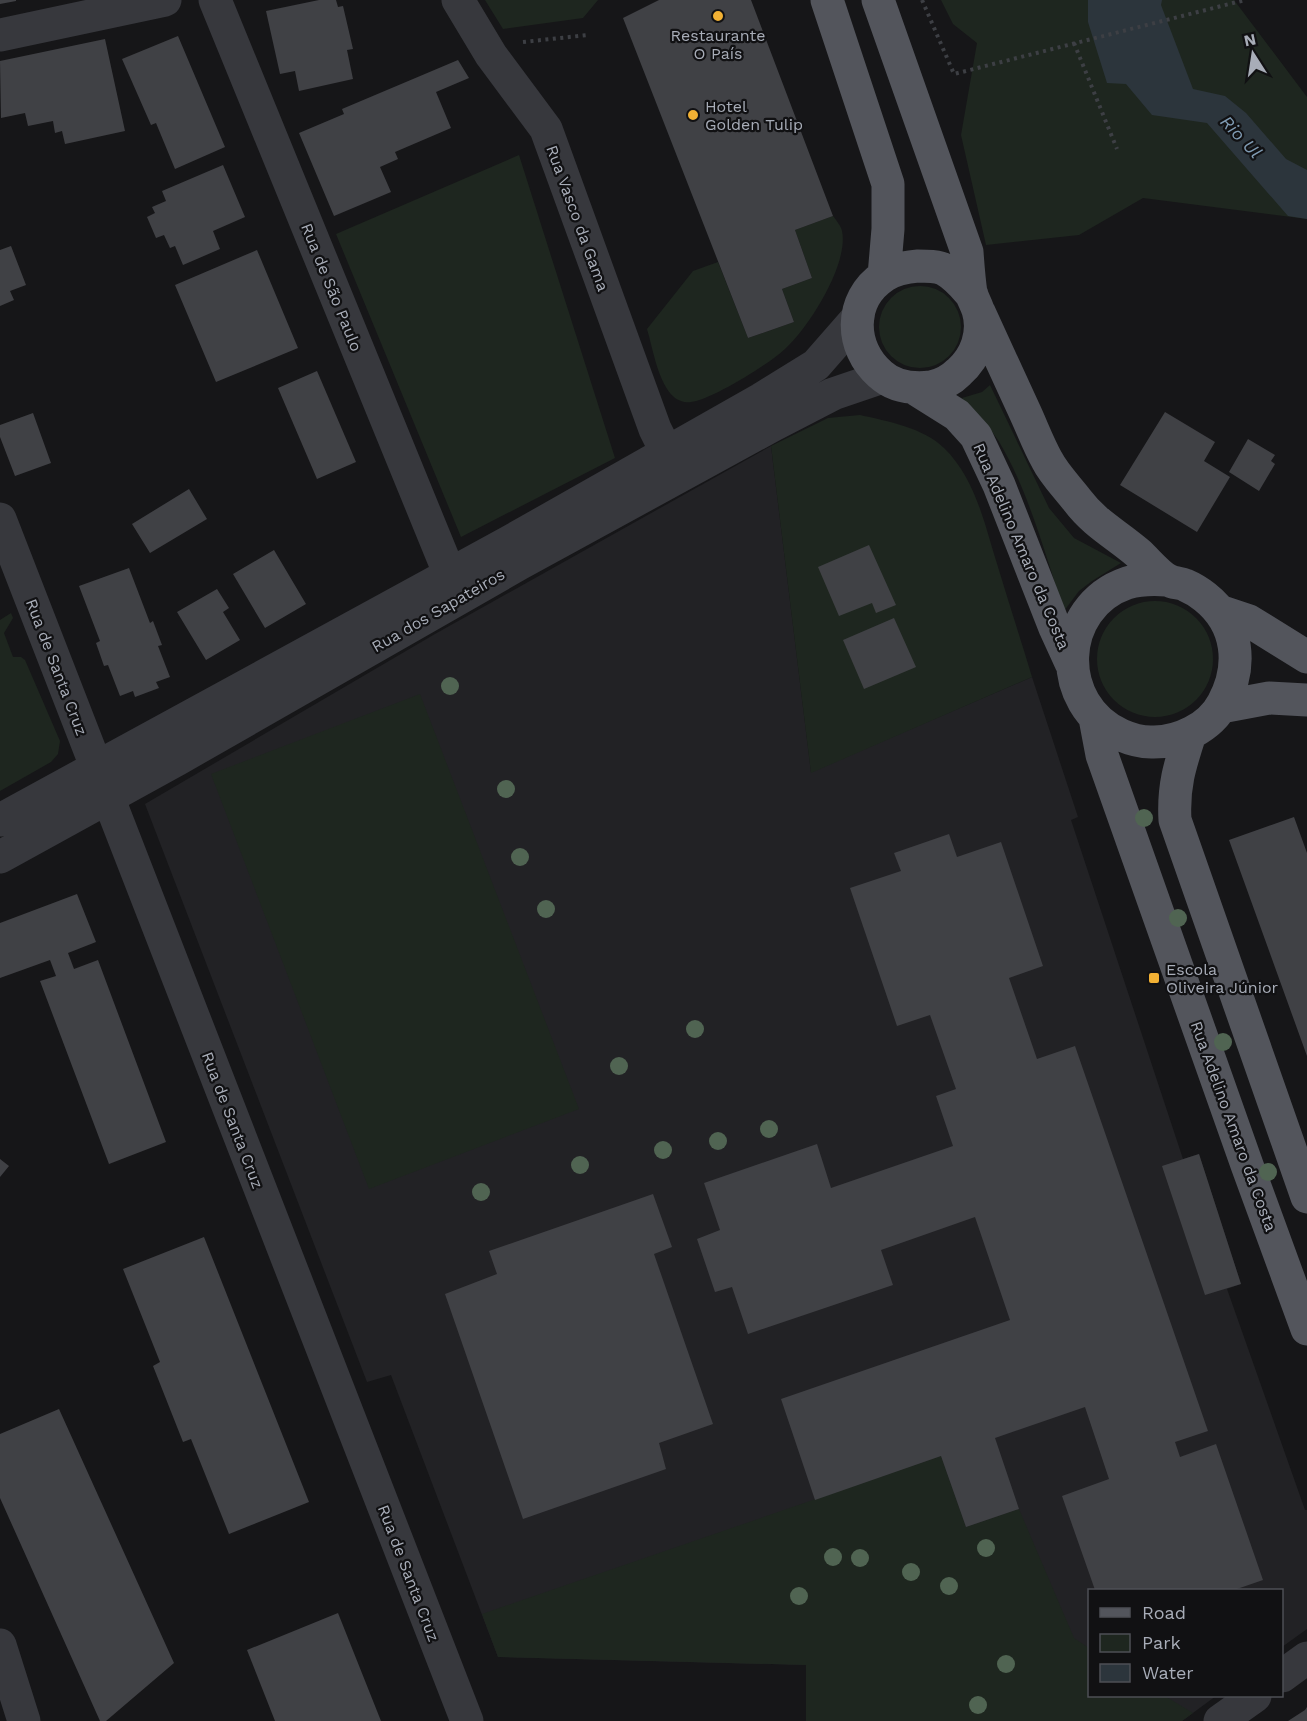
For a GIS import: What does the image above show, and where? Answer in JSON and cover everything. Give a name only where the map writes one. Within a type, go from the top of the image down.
[{"type":"main road","points":[[827,0],[888,184],[888,229],[884,276]]},
{"type":"main road","name":"Rua Adelino Amaro da Costa","points":[[878,0],[967,252],[975,303],[980,330],[977,348],[967,365],[952,378],[934,386],[914,388],[898,385],[883,377],[870,366],[862,351],[857,334],[862,301],[884,276],[904,267],[925,266],[943,269],[958,279],[975,303],[1048,462],[1079,503],[1098,523],[1137,551],[1167,580]]},
{"type":"main road","name":"Rua Adelino Amaro da Costa","points":[[914,388],[957,416],[976,436],[999,485],[1071,663],[1075,683],[1083,702],[1095,718],[1112,731],[1130,739],[1150,742],[1171,740],[1190,734],[1207,722],[1221,707],[1231,689],[1236,669],[1235,649],[1229,629],[1219,611],[1205,597],[1187,586],[1167,580],[1146,579],[1126,583],[1108,592],[1093,606],[1081,623],[1074,642],[1071,663]]},
{"type":"main road","points":[[1219,611],[1249,621],[1307,657]]},
{"type":"main road","points":[[1221,707],[1269,698],[1307,700]]},
{"type":"main road","name":"Rua Adelino Amaro da Costa","points":[[1095,718],[1102,754],[1307,1329]]},
{"type":"main road","points":[[1190,734],[1178,774],[1174,798],[1175,820],[1307,1197]]},
{"type":"street","points":[[0,35],[165,0]]},
{"type":"street","name":"Rua de São Paulo","points":[[215,0],[450,575]]},
{"type":"street","name":"Rua Vasco da Gama","points":[[458,0],[490,55],[546,129],[655,429],[667,453]]},
{"type":"street","name":"Rua dos Sapateiros","points":[[0,820],[450,575],[769,395],[816,365],[858,317]]},
{"type":"street","name":"Rua dos Sapateiros","points":[[0,857],[519,564],[744,441],[833,394],[883,377]]},
{"type":"street","name":"Rua de Santa Cruz","points":[[0,519],[467,1721]]},
{"type":"street","points":[[0,1646],[24,1721]]},
{"type":"street","points":[[1283,1675],[1307,1658]]},
{"type":"street","points":[[1220,1721],[1252,1697]]},
{"type":"path","points":[[922,0],[954,74],[1245,0]]},
{"type":"path","points":[[519,42],[588,35]]},
{"type":"path","points":[[1074,43],[1117,150]]},
{"type":"shaded area","points":[[771,446],[811,772],[1032,677],[1078,817],[1071,820],[1183,1159],[1199,1154],[1241,1284],[1227,1289],[1305,1510],[1307,1510],[1307,1629],[1283,1646],[1283,1589],[1088,1589],[1088,1697],[1215,1697],[1182,1721],[806,1721],[806,1665],[498,1657],[391,1375],[367,1382],[145,804],[435,634]]},
{"type":"green space","points":[[485,0],[598,0],[583,18],[503,29]]},
{"type":"green space","points":[[941,0],[1234,0],[1307,97],[1307,219],[1143,198],[1079,235],[986,245],[961,135],[977,43],[953,24]]},
{"type":"green space","points":[[519,155],[615,458],[461,537],[336,234]]},
{"type":"green space","points":[[833,216],[842,231],[843,245],[839,260],[816,310],[795,338],[768,362],[712,395],[689,402],[680,401],[674,397],[668,391],[660,375],[647,329],[693,271],[718,262],[748,338],[794,322],[782,289],[812,278],[795,230]]},
{"type":"green space","points":[[920,286],[936,289],[949,298],[958,311],[961,327],[958,343],[949,356],[936,365],[920,368],[904,365],[891,356],[882,343],[879,327],[882,311],[891,298],[904,289]]},
{"type":"green space","points":[[990,385],[1049,508],[1074,538],[1121,563],[1079,591],[1064,611],[1036,524],[1009,459],[994,434],[962,398],[982,392]]},
{"type":"green space","points":[[860,415],[916,430],[936,441],[955,460],[972,488],[984,520],[1032,677],[811,773],[771,446],[828,418]]},
{"type":"green space","points":[[1155,601],[1177,605],[1196,618],[1209,637],[1213,659],[1209,681],[1196,700],[1177,713],[1155,717],[1133,713],[1114,700],[1101,681],[1097,659],[1101,637],[1114,618],[1133,605]]},
{"type":"green space","points":[[11,613],[13,618],[4,633],[13,657],[21,657],[25,660],[60,741],[58,754],[51,762],[0,791],[0,620]]},
{"type":"green space","points":[[420,694],[579,1109],[369,1189],[211,774]]},
{"type":"green space","points":[[941,1456],[966,1527],[1019,1509],[1074,1638],[1088,1647],[1088,1697],[1167,1697],[1193,1713],[1182,1721],[806,1721],[806,1665],[498,1657],[482,1614]]},
{"type":"water","name":"Rio Ul","points":[[1088,0],[1162,0],[1161,5],[1193,89],[1225,96],[1246,113],[1286,159],[1307,170],[1307,219],[1288,216],[1207,123],[1152,115],[1126,84],[1107,83],[1088,22]]},
{"type":"building","points":[[0,0],[16,0],[16,1],[0,4]]},
{"type":"building","points":[[319,0],[336,0],[338,7],[343,6],[353,49],[347,50],[353,79],[299,91],[295,71],[280,74],[266,11]]},
{"type":"building","points":[[659,0],[751,0],[833,216],[795,230],[812,278],[782,289],[794,322],[748,338],[623,18]]},
{"type":"building","points":[[178,36],[225,147],[175,169],[156,123],[151,125],[122,59]]},
{"type":"building","points":[[105,39],[125,131],[65,144],[62,131],[55,133],[53,121],[28,126],[25,113],[1,118],[0,61]]},
{"type":"building","points":[[458,60],[469,78],[436,92],[451,128],[395,152],[398,159],[380,167],[391,192],[334,216],[299,133],[344,114],[342,109]]},
{"type":"building","points":[[223,165],[245,217],[213,231],[220,249],[183,265],[175,246],[170,248],[164,235],[156,238],[147,217],[155,213],[152,207],[166,201],[162,191]]},
{"type":"building","points":[[11,246],[26,285],[10,291],[14,300],[0,306],[0,250]]},
{"type":"building","points":[[257,250],[298,348],[216,382],[175,285]]},
{"type":"building","points":[[317,371],[356,462],[317,479],[278,388]]},
{"type":"building","points":[[1165,412],[1215,442],[1204,461],[1230,477],[1197,532],[1120,485]]},
{"type":"building","points":[[33,413],[51,463],[15,476],[0,437],[0,425]]},
{"type":"building","points":[[1248,439],[1275,455],[1271,461],[1275,464],[1259,491],[1229,472]]},
{"type":"building","points":[[189,489],[207,519],[150,553],[132,524]]},
{"type":"building","points":[[869,545],[896,605],[876,613],[872,603],[839,616],[818,567]]},
{"type":"building","points":[[274,550],[306,604],[265,628],[233,574]]},
{"type":"building","points":[[129,568],[150,623],[153,621],[162,645],[158,646],[170,677],[156,682],[159,688],[135,697],[133,691],[120,696],[108,665],[104,666],[96,643],[100,641],[79,586]]},
{"type":"building","points":[[217,589],[229,608],[223,612],[240,640],[206,660],[177,612]]},
{"type":"building","points":[[894,618],[916,667],[864,689],[843,640]]},
{"type":"building","points":[[1294,817],[1307,853],[1307,1056],[1229,840]]},
{"type":"building","points":[[949,834],[957,857],[1001,842],[1043,966],[1009,978],[1037,1059],[1075,1046],[1208,1431],[1175,1442],[1180,1457],[1216,1444],[1263,1580],[1237,1589],[1095,1589],[1062,1496],[1109,1479],[1085,1407],[995,1438],[1019,1509],[966,1527],[941,1456],[815,1500],[781,1399],[1010,1320],[975,1217],[881,1250],[893,1285],[748,1334],[732,1287],[715,1292],[697,1239],[720,1230],[704,1183],[817,1144],[831,1188],[953,1146],[936,1096],[956,1089],[930,1015],[897,1026],[850,888],[901,871],[894,853]]},
{"type":"building","points":[[77,894],[96,942],[68,953],[74,969],[98,960],[166,1142],[109,1164],[40,981],[56,976],[50,960],[0,978],[0,923]]},
{"type":"building","points":[[1199,1154],[1241,1284],[1205,1295],[1162,1166]]},
{"type":"building","points":[[0,1159],[9,1166],[0,1177]]},
{"type":"building","points":[[653,1194],[672,1247],[654,1254],[713,1424],[659,1443],[666,1469],[523,1519],[445,1294],[497,1274],[489,1251]]},
{"type":"building","points":[[204,1237],[309,1502],[229,1534],[191,1439],[183,1442],[153,1366],[160,1362],[123,1269]]},
{"type":"building","points":[[59,1409],[174,1663],[106,1721],[100,1721],[0,1498],[0,1434]]},
{"type":"building","points":[[338,1613],[381,1721],[275,1721],[247,1650]]},
{"type":"building","points":[[1307,1707],[1307,1721],[1288,1721],[1305,1710]]},
{"type":"place","name":"Restaurante O País","points":[[718,16]]},
{"type":"place","name":"Hotel Golden Tulip","points":[[693,115]]},
{"type":"place","name":"Escola Oliveira Júnior","points":[[1154,978]]}]
